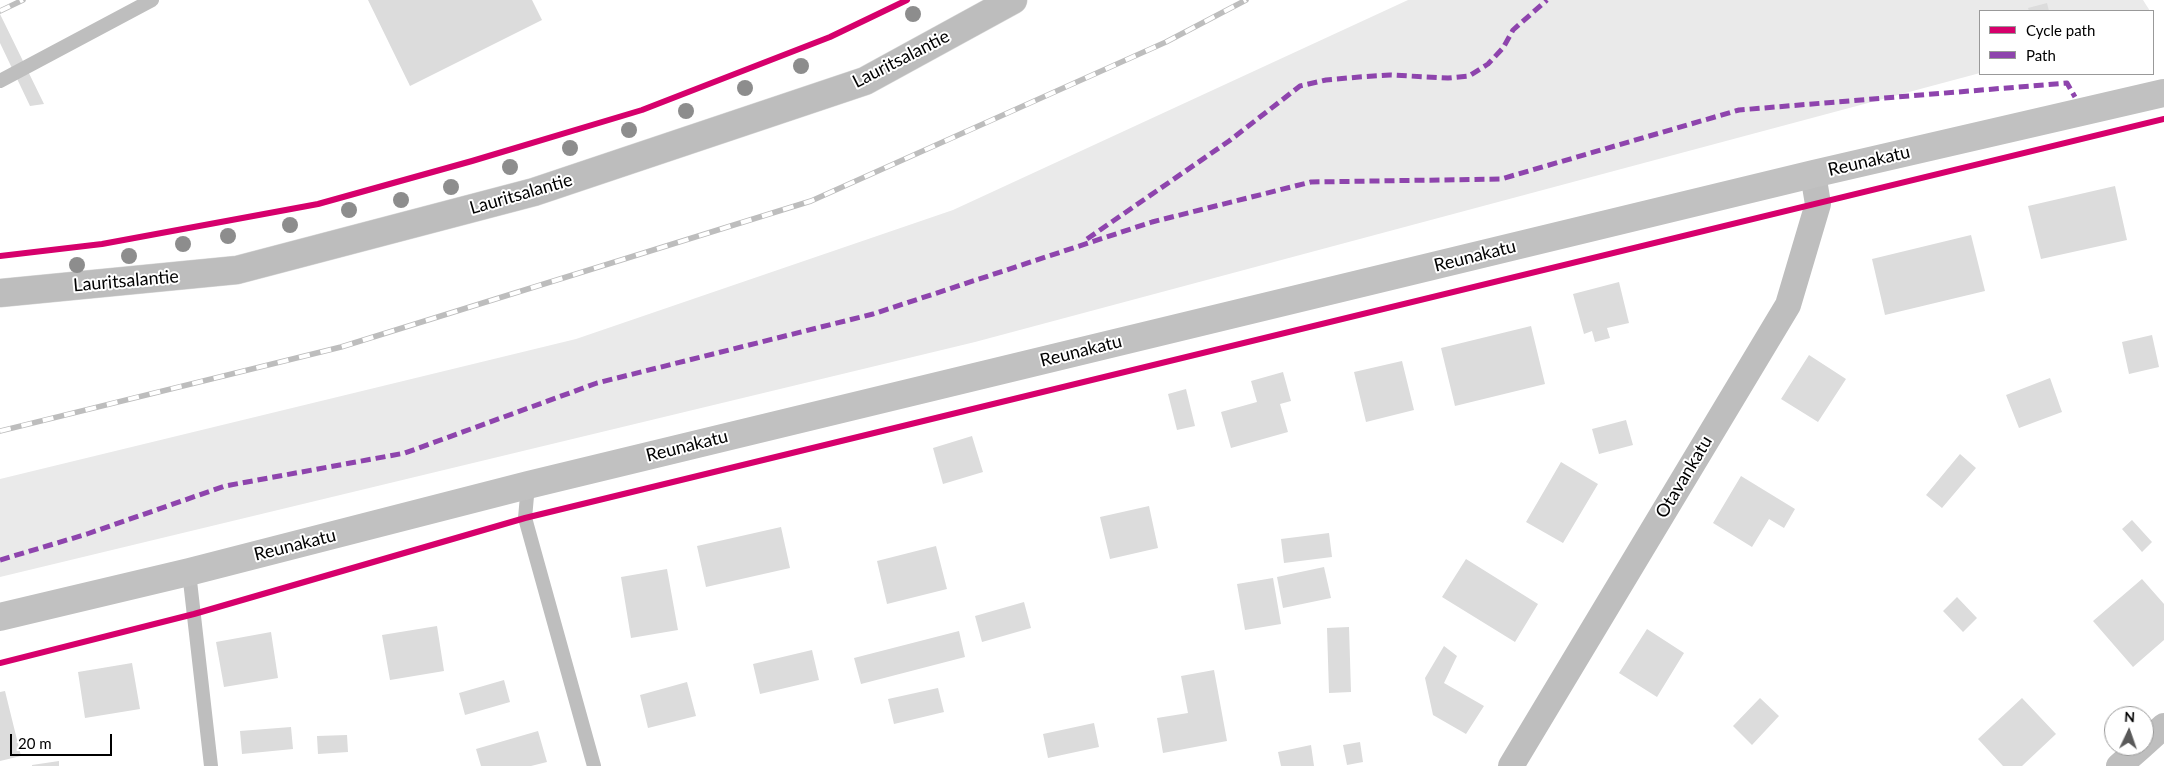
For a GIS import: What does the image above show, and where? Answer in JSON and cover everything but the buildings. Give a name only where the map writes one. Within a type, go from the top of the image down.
[{"type":"main road","name":"Lauritsalantie","points":[[0,293],[237,270],[534,192],[865,80],[1014,0]]},
{"type":"main road","name":"Reunakatu","points":[[0,617],[189,572],[528,485],[1813,174],[2164,93]]},
{"type":"street","name":"Otavankatu","points":[[1511,766],[1788,305],[1818,204],[1813,174]]},
{"type":"street","points":[[2154,735],[2164,726]]},
{"type":"street","points":[[2119,766],[2130,756]]},
{"type":"lane","points":[[0,81],[152,0]]},
{"type":"lane","points":[[528,485],[525,518],[594,766]]},
{"type":"lane","points":[[189,572],[211,766]]},
{"type":"shaded area","points":[[1408,0],[2143,0],[2149,10],[1979,10],[1979,73],[975,342],[0,577],[0,479],[576,339],[953,210]]},
{"type":"railway","points":[[0,11],[23,0]]},
{"type":"railway","points":[[0,431],[341,347],[811,201],[1166,42],[1246,0]]},
{"type":"marked path","points":[[1087,239],[1229,141],[1300,86],[1326,80],[1390,75],[1448,78],[1469,76],[1488,64],[1503,48],[1513,30],[1547,0]]},
{"type":"marked path","points":[[0,560],[87,534],[225,486],[405,453],[597,383],[873,314],[1152,222],[1311,182],[1501,179],[1739,110],[2067,83],[2075,97]]},
{"type":"cycle path","points":[[0,256],[102,244],[318,204],[472,161],[642,110],[830,37],[907,0]]},
{"type":"cycle path","points":[[0,663],[194,614],[525,518],[2164,119]]}]
